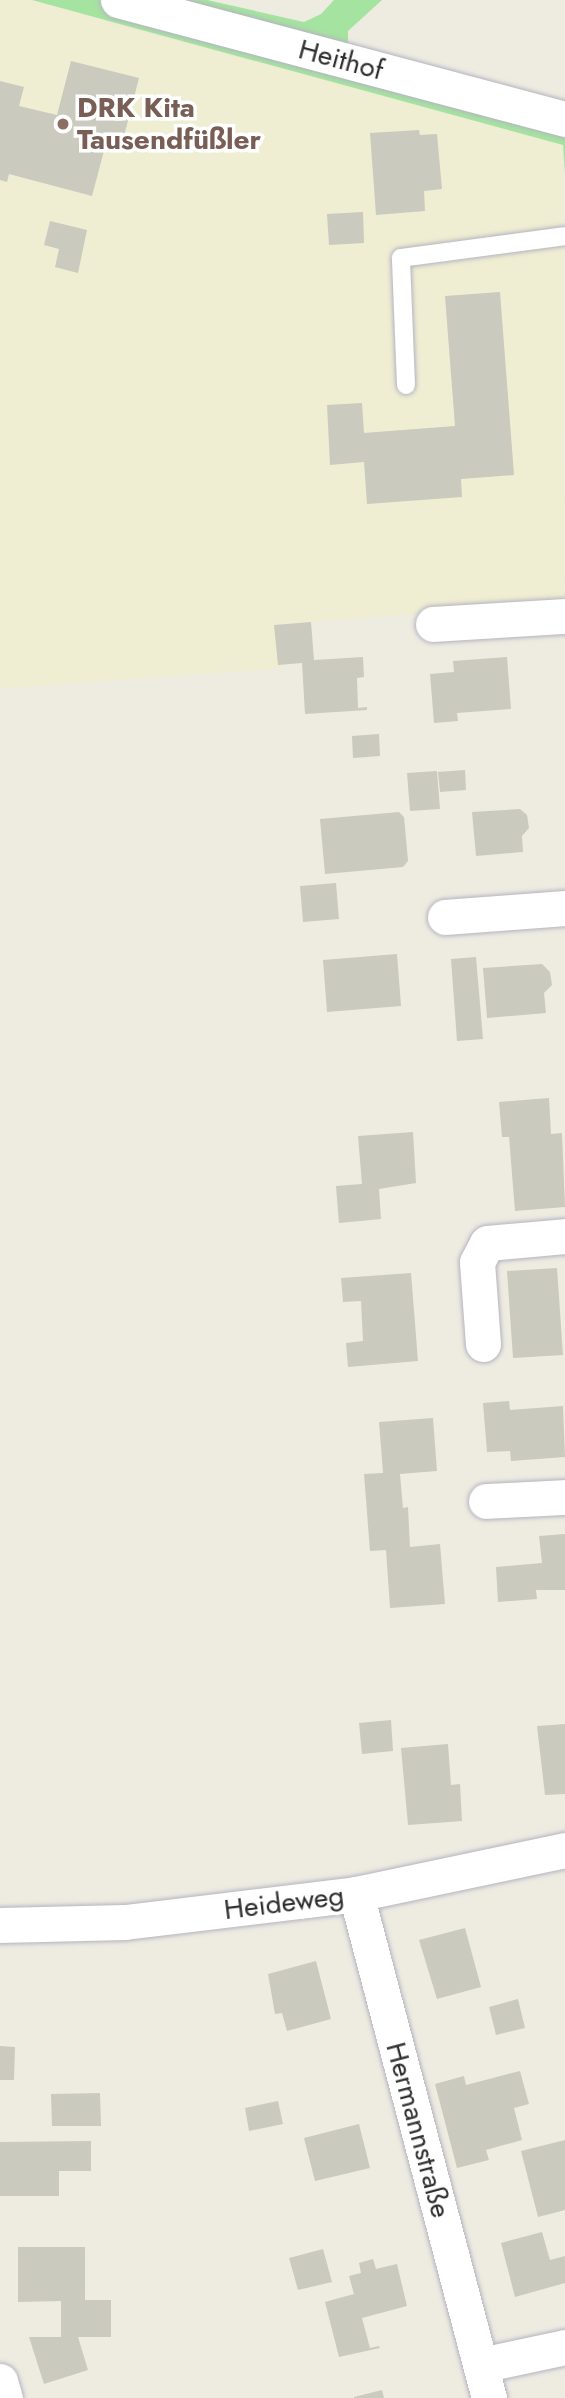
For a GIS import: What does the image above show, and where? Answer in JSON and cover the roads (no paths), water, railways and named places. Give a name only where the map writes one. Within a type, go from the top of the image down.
[{"type":"street","name":"Heithof","points":[[118,0],[565,119]]},
{"type":"street","points":[[433,624],[565,616]]},
{"type":"street","points":[[445,917],[565,908]]},
{"type":"street","points":[[482,1344],[477,1262],[488,1243],[565,1236]]},
{"type":"street","points":[[486,1501],[565,1497]]},
{"type":"street","name":"Heideweg","points":[[0,1925],[125,1922],[356,1894],[565,1850]]},
{"type":"street","name":"Hermannstraße","points":[[356,1894],[485,2382],[565,2347]]},
{"type":"street","points":[[0,2381],[5,2398]]},
{"type":"lane","points":[[406,385],[401,258],[565,236]]},
{"type":"place","name":"DRK Kita Tausendfüßler","points":[[63,124]]}]
